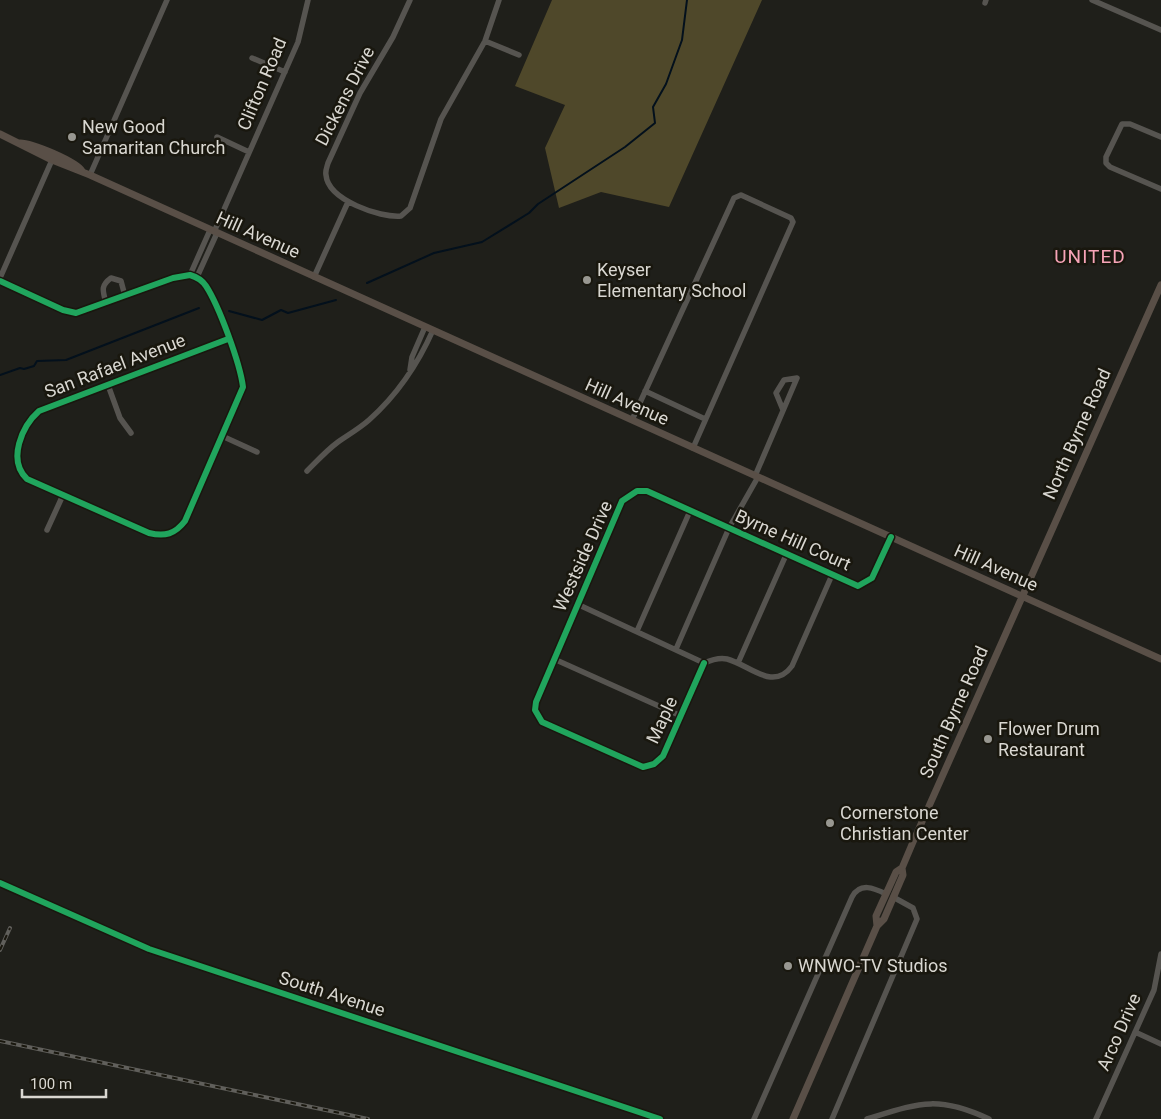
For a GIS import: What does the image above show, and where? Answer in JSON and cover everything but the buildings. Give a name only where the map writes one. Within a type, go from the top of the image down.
[{"type":"main road","name":"Hill Avenue","points":[[0,134],[52,160],[90,174],[214,232],[1161,659]]},
{"type":"main road","name":"Hill Avenue","points":[[20,143],[26,142],[71,162],[79,166],[82,171]]},
{"type":"main road","name":"North Byrne Road","points":[[1021,596],[1161,285]]},
{"type":"main road","name":"South Byrne Road","points":[[794,1118],[877,926],[876,916],[890,896],[896,872],[902,868],[1021,596]]},
{"type":"street","points":[[90,174],[167,0]]},
{"type":"street","name":"Clifton Road","points":[[214,232],[298,42],[308,0]]},
{"type":"street","name":"Dickens Drive","points":[[348,202],[328,182],[325,174],[328,163],[360,93],[393,36],[410,0]]},
{"type":"street","points":[[314,277],[348,202],[382,216],[401,216],[406,213],[441,119],[485,41],[499,0]]},
{"type":"street","points":[[1092,0],[1161,30]]},
{"type":"street","points":[[485,41],[519,56]]},
{"type":"street","points":[[252,58],[285,72]]},
{"type":"street","points":[[1161,137],[1130,124],[1122,124],[1106,157],[1106,163],[1110,167],[1161,190]]},
{"type":"street","points":[[217,137],[249,152]]},
{"type":"street","points":[[47,530],[63,495],[149,534],[160,536],[170,534],[179,529],[185,521],[243,387],[242,377],[214,302],[205,285],[198,278],[190,275],[173,278],[76,313],[63,310],[0,280],[52,160]]},
{"type":"street","points":[[632,420],[734,198],[741,195],[791,218],[793,222],[693,448]]},
{"type":"street","points":[[190,275],[214,232]]},
{"type":"street","points":[[198,278],[214,232]]},
{"type":"street","points":[[106,303],[102,288],[104,283],[111,278],[121,281],[125,296]]},
{"type":"street","points":[[410,370],[412,357],[425,326]]},
{"type":"street","points":[[307,471],[336,444],[368,421],[393,397],[410,370],[420,361],[433,330]]},
{"type":"street","name":"San Rafael Avenue","points":[[63,495],[27,478],[17,463],[18,447],[27,426],[39,410],[228,339]]},
{"type":"street","points":[[676,649],[729,528],[757,476],[797,378],[784,380],[776,393],[783,410]]},
{"type":"street","points":[[108,385],[120,418],[131,433]]},
{"type":"street","points":[[645,391],[705,420]]},
{"type":"street","points":[[222,436],[257,452]]},
{"type":"street","name":"Westside Drive","points":[[538,696],[622,501],[637,491],[647,491],[659,497]]},
{"type":"street","name":"Byrne Hill Court","points":[[659,497],[858,586],[872,578],[891,537]]},
{"type":"street","points":[[637,631],[690,511]]},
{"type":"street","points":[[738,663],[786,555]]},
{"type":"street","points":[[577,604],[704,662],[725,658],[767,677],[778,678],[787,673],[792,666],[832,575]]},
{"type":"street","points":[[554,659],[681,716]]},
{"type":"street","name":"Maple","points":[[538,696],[535,710],[542,722],[643,767],[654,764],[663,756],[704,662]]},
{"type":"street","name":"South Avenue","points":[[0,883],[149,950],[660,1119]]},
{"type":"street","points":[[754,1119],[852,897],[856,890],[864,887],[890,896],[913,908],[917,919],[832,1119]]},
{"type":"street","name":"Arco Drive","points":[[1096,1119],[1154,990],[1161,954]]},
{"type":"street","points":[[1135,1032],[1161,1044]]},
{"type":"street","points":[[867,1119],[909,1106],[934,1102],[965,1108],[989,1119]]},
{"type":"shaded area","points":[[552,0],[762,0],[669,207],[601,192],[559,208],[545,148],[565,105],[515,86]]},
{"type":"waterway","points":[[367,283],[434,253],[482,242],[529,213],[538,204],[625,147],[655,123],[653,107],[666,84],[682,40],[687,0]]},
{"type":"waterway","points":[[229,311],[262,320],[281,310],[288,313],[336,300]]},
{"type":"waterway","points":[[0,375],[20,368],[24,369],[34,366],[37,361],[66,360],[199,308]]},
{"type":"railway","points":[[0,950],[10,928]]},
{"type":"railway","points":[[0,1041],[368,1119]]},
{"type":"cycle path","points":[[0,281],[63,310],[76,313],[173,278],[190,275],[199,279],[206,286],[228,335],[238,364],[243,387],[185,521],[173,532],[160,535],[149,533],[27,479],[21,471],[18,462],[19,444],[22,434],[39,411],[228,339]]},
{"type":"cycle path","points":[[704,663],[663,756],[654,764],[643,767],[542,722],[535,710],[536,702],[622,501],[637,491],[647,491],[858,586],[872,578],[891,537]]},
{"type":"cycle path","points":[[0,883],[149,949],[660,1119]]},
{"type":"place","name":"New Good Samaritan Church","points":[[72,137]]},
{"type":"place","name":"Keyser Elementary School","points":[[587,280]]},
{"type":"place","name":"Flower Drum Restaurant","points":[[988,739]]},
{"type":"place","name":"Cornerstone Christian Center","points":[[830,823]]},
{"type":"place","name":"WNWO-TV Studios","points":[[788,966]]},
{"type":"district","name":"UNITED","points":[[1090,256]]}]
